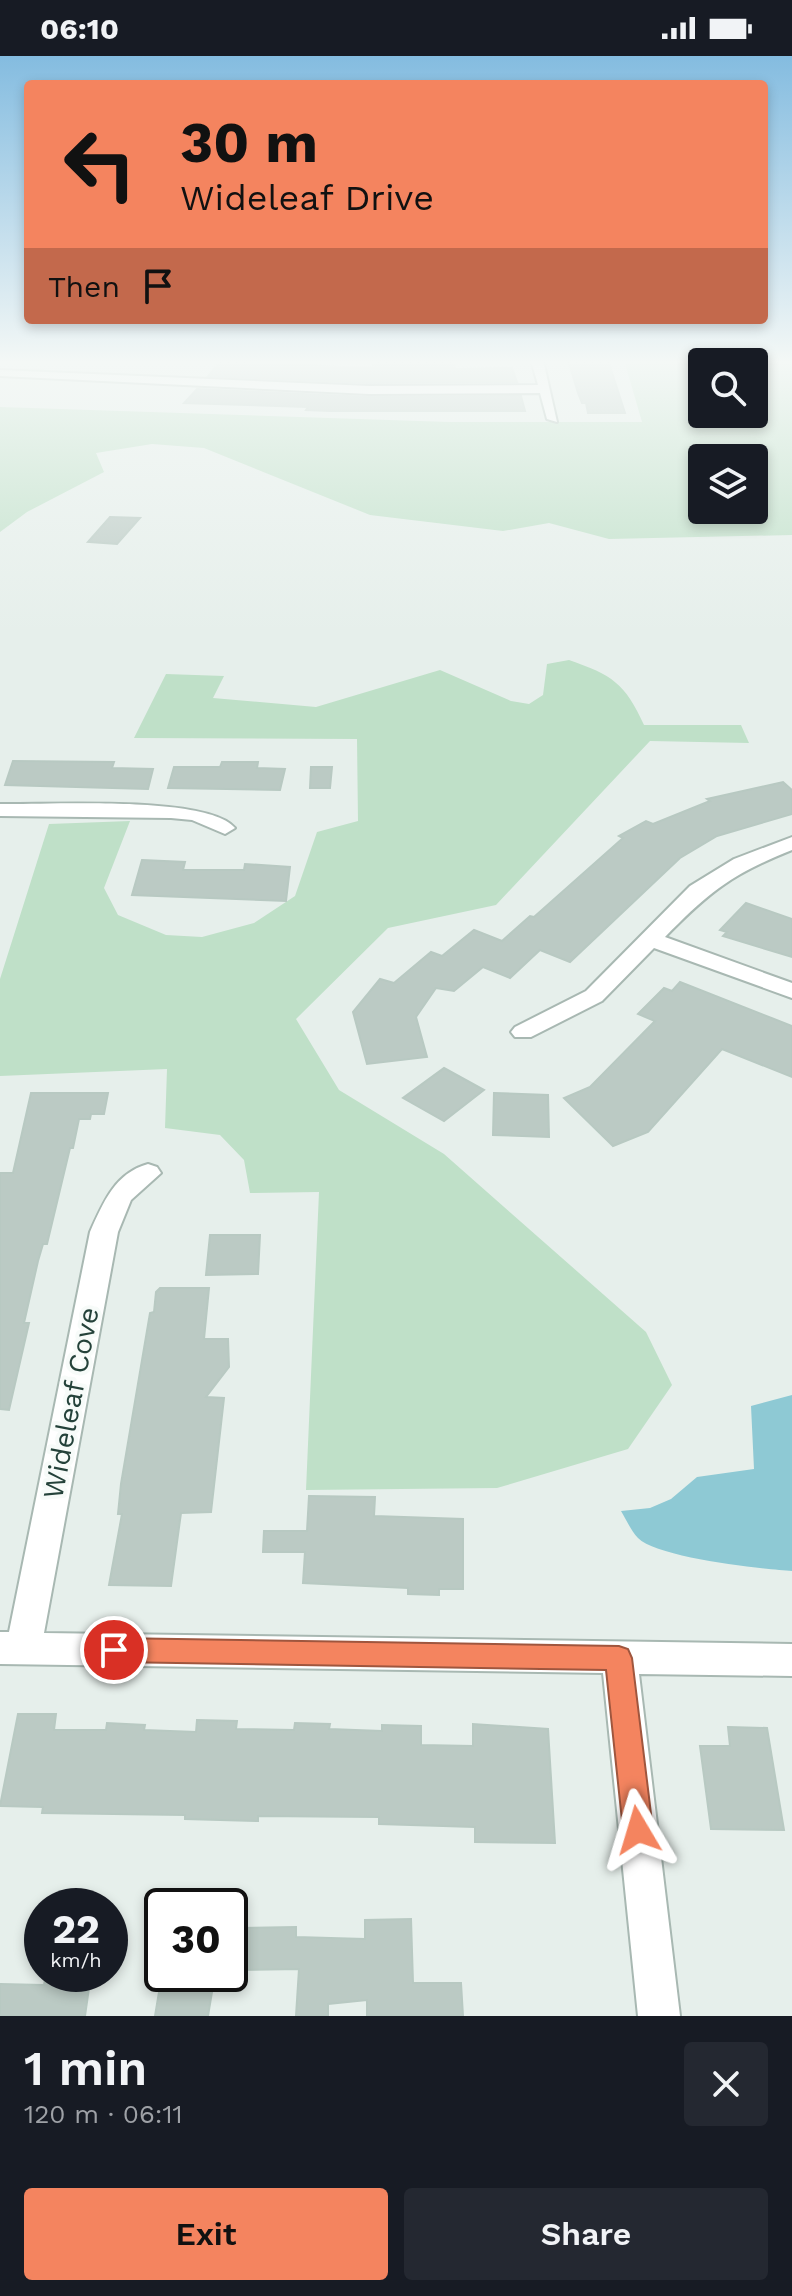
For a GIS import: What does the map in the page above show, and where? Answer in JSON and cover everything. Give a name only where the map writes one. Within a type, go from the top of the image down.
[{"type":"street","points":[[0,810],[171,812],[196,815],[225,828]]},
{"type":"street","points":[[523,1032],[594,996],[698,891],[741,863],[792,843]]},
{"type":"street","points":[[651,939],[792,991]]},
{"type":"street","name":"Wideleaf Cove","points":[[11,1648],[104,1232],[120,1195],[148,1173]]},
{"type":"street","points":[[11,1648],[792,1660]]},
{"type":"street","points":[[619,1658],[659,2016]]},
{"type":"green space","points":[[0,451],[106,451],[96,453],[104,472],[27,512],[0,532]]},
{"type":"green space","points":[[213,451],[688,451],[688,524],[768,524],[768,451],[792,451],[792,535],[609,539],[549,523],[503,531],[370,515]]},
{"type":"green space","points":[[569,660],[616,682],[630,699],[644,725],[741,725],[749,743],[650,741],[496,905],[388,928],[296,1019],[339,1090],[444,1154],[646,1332],[672,1385],[628,1449],[497,1488],[306,1490],[319,1192],[250,1193],[244,1160],[220,1135],[165,1128],[167,1069],[0,1076],[0,979],[49,824],[130,821],[104,888],[118,915],[166,935],[202,937],[254,923],[295,896],[317,832],[358,821],[357,739],[134,738],[166,674],[224,676],[213,698],[316,707],[440,670],[511,701],[529,704],[543,695],[547,664]]},
{"type":"water","points":[[792,1395],[792,1571],[688,1557],[649,1545],[638,1538],[621,1511],[650,1508],[671,1499],[697,1477],[754,1469],[751,1406]]},
{"type":"building","points":[[110,517],[140,518],[117,544],[88,542]]},
{"type":"building","points":[[13,761],[114,762],[112,768],[153,769],[148,789],[5,785]]},
{"type":"building","points":[[222,762],[258,762],[257,768],[285,769],[280,790],[168,788],[174,767],[220,767]]},
{"type":"building","points":[[311,767],[332,767],[330,788],[310,788]]},
{"type":"building","points":[[783,782],[792,790],[792,814],[717,836],[680,858],[570,962],[540,950],[510,978],[483,967],[454,991],[436,988],[416,1017],[427,1057],[367,1064],[353,1012],[380,979],[394,983],[431,952],[442,956],[474,930],[502,941],[530,916],[534,917],[623,838],[619,836],[646,821],[653,824],[710,801],[707,799]]},
{"type":"building","points":[[142,860],[185,862],[183,870],[244,870],[245,864],[290,867],[286,901],[132,895]]},
{"type":"building","points":[[746,903],[792,919],[792,957],[723,936],[727,932],[720,930]]},
{"type":"building","points":[[680,982],[792,1026],[792,1077],[722,1049],[648,1132],[613,1146],[564,1098],[590,1087],[655,1021],[638,1014],[664,988],[672,991]]},
{"type":"building","points":[[444,1068],[484,1090],[444,1121],[403,1098]]},
{"type":"building","points":[[31,1093],[108,1093],[104,1114],[91,1114],[90,1119],[79,1119],[47,1244],[43,1244],[38,1261],[24,1323],[29,1323],[9,1410],[0,1409],[0,1173],[13,1173]]},
{"type":"building","points":[[494,1093],[548,1095],[549,1137],[493,1135]]},
{"type":"building","points":[[210,1235],[260,1235],[258,1274],[206,1275]]},
{"type":"building","points":[[160,1288],[209,1288],[204,1339],[228,1339],[229,1367],[206,1397],[224,1398],[211,1512],[181,1513],[171,1586],[109,1585],[122,1514],[118,1514],[121,1484],[150,1313],[154,1312],[156,1292]]},
{"type":"building","points":[[309,1496],[375,1497],[374,1516],[463,1519],[463,1589],[439,1589],[439,1595],[408,1594],[408,1588],[303,1583],[305,1552],[263,1552],[264,1531],[307,1531]]},
{"type":"building","points":[[18,1714],[56,1714],[54,1730],[106,1730],[107,1723],[145,1725],[144,1730],[196,1732],[197,1720],[237,1721],[236,1729],[294,1730],[295,1723],[330,1724],[329,1729],[382,1731],[382,1725],[421,1726],[421,1745],[473,1746],[473,1724],[548,1729],[555,1843],[475,1842],[475,1827],[379,1824],[379,1817],[258,1816],[258,1821],[185,1819],[185,1815],[42,1813],[43,1807],[0,1806]]},
{"type":"building","points":[[728,1727],[767,1728],[784,1830],[711,1829],[700,1746],[730,1746]]},
{"type":"building","points":[[411,1919],[413,1983],[461,1983],[463,2016],[367,2016],[367,2000],[328,2004],[328,2016],[296,2016],[299,1969],[248,1970],[248,1928],[296,1927],[296,1937],[365,1939],[365,1920]]},
{"type":"building","points":[[0,1984],[24,1985],[24,1992],[88,1992],[85,2016],[0,2016]]},
{"type":"building","points":[[159,1992],[212,1992],[208,2016],[155,2016]]},
{"type":"route","points":[[114,1650],[619,1658],[638,1830]]}]
